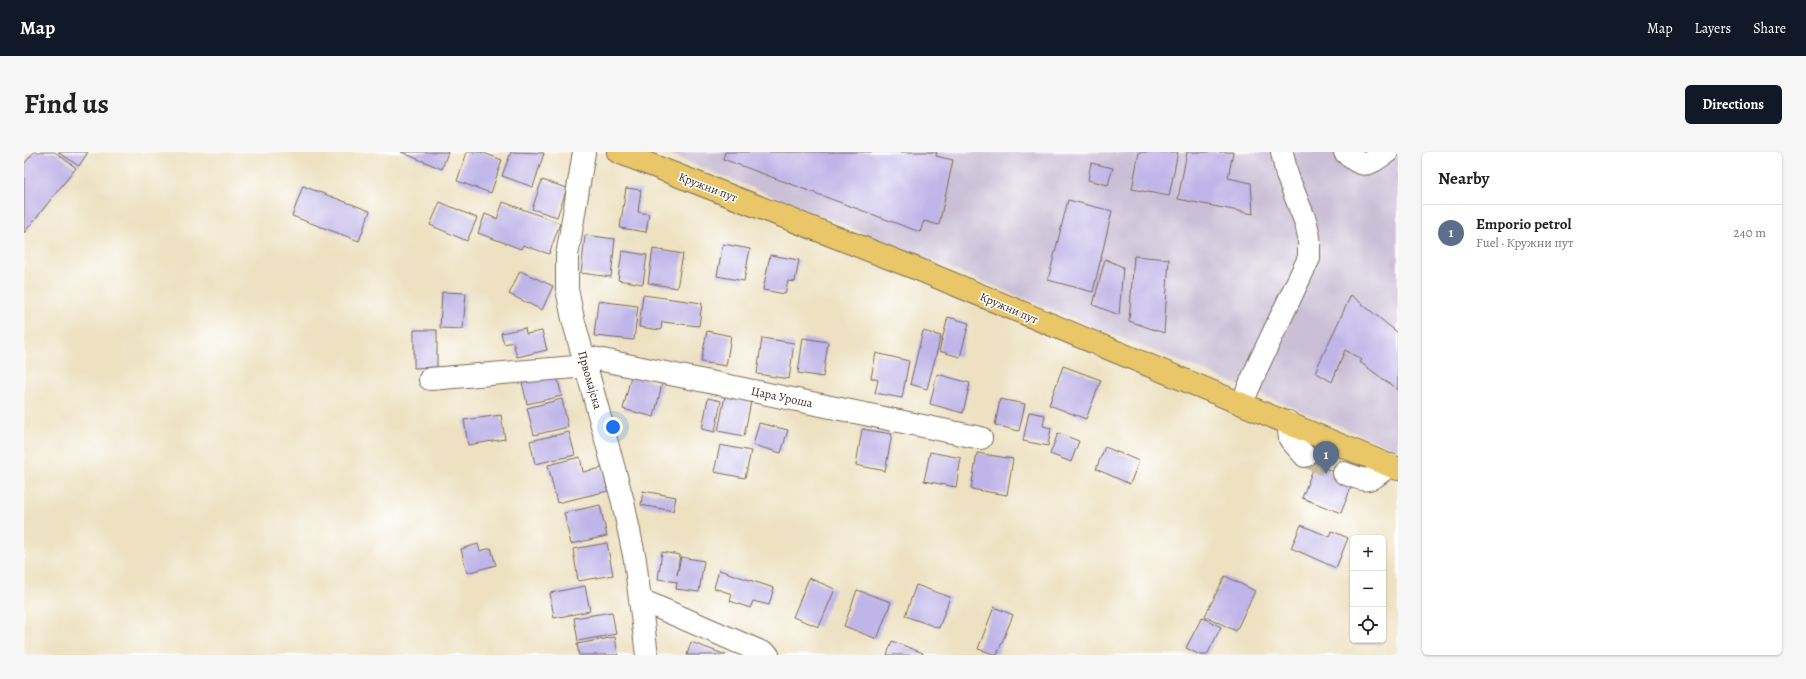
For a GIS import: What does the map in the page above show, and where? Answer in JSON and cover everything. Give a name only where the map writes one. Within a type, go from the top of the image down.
[{"type":"main road","name":"Кружни пут","points":[[618,152],[920,270],[1394,467]]},
{"type":"street","name":"Првомајска","points":[[584,152],[567,256],[567,289],[573,319],[623,502],[635,560],[647,655]]},
{"type":"street","points":[[1242,403],[1260,361],[1309,258],[1309,237],[1306,223],[1287,175],[1282,152]]},
{"type":"street","points":[[1345,152],[1355,162],[1363,165],[1387,152]]},
{"type":"street","name":"Цара Уроша","points":[[430,379],[585,361],[981,438]]},
{"type":"street","points":[[1288,422],[1290,439],[1305,456]]},
{"type":"street","points":[[1344,473],[1362,480],[1370,480],[1394,467]]},
{"type":"street","points":[[641,600],[768,655]]},
{"type":"shaded area","points":[[664,152],[1398,152],[1398,450]]},
{"type":"building","points":[[34,152],[55,152],[76,168],[24,233],[24,164]]},
{"type":"building","points":[[58,152],[88,152],[79,166]]},
{"type":"building","points":[[401,152],[448,152],[442,169]]},
{"type":"building","points":[[467,152],[481,152],[502,160],[491,193],[457,181]]},
{"type":"building","points":[[511,152],[544,153],[533,187],[502,176]]},
{"type":"building","points":[[725,152],[937,152],[936,156],[953,160],[939,225],[924,221],[920,232],[723,159]]},
{"type":"building","points":[[1139,152],[1178,152],[1169,196],[1132,189]]},
{"type":"building","points":[[1187,152],[1233,152],[1228,178],[1251,183],[1253,214],[1178,199]]},
{"type":"building","points":[[1091,163],[1113,168],[1108,185],[1088,180]]},
{"type":"building","points":[[542,180],[567,188],[557,217],[532,209]]},
{"type":"building","points":[[303,186],[370,211],[359,241],[292,216]]},
{"type":"building","points":[[626,188],[641,190],[638,212],[649,214],[646,232],[620,228]]},
{"type":"building","points":[[1068,200],[1112,211],[1093,292],[1048,280]]},
{"type":"building","points":[[440,202],[477,218],[467,241],[430,225]]},
{"type":"building","points":[[503,202],[560,223],[549,254],[523,245],[521,249],[478,233],[485,214],[497,219]]},
{"type":"building","points":[[585,235],[615,239],[611,277],[581,273]]},
{"type":"building","points":[[723,244],[750,249],[744,281],[717,276]]},
{"type":"building","points":[[653,249],[683,254],[677,288],[648,283]]},
{"type":"building","points":[[622,251],[647,255],[643,284],[618,280]]},
{"type":"building","points":[[770,255],[799,260],[795,282],[788,281],[785,294],[763,290]]},
{"type":"building","points":[[1134,256],[1169,259],[1164,333],[1129,321]]},
{"type":"building","points":[[1105,259],[1123,267],[1119,315],[1093,305]]},
{"type":"building","points":[[520,271],[553,286],[542,310],[509,294]]},
{"type":"building","points":[[442,292],[466,293],[463,329],[440,328]]},
{"type":"building","points":[[643,295],[702,303],[699,326],[662,322],[661,330],[639,327]]},
{"type":"building","points":[[1351,295],[1398,333],[1398,390],[1360,362],[1362,360],[1345,350],[1332,382],[1315,372]]},
{"type":"building","points":[[598,301],[638,306],[634,340],[594,336]]},
{"type":"building","points":[[948,317],[969,323],[960,357],[939,351]]},
{"type":"building","points":[[525,328],[526,334],[542,331],[547,350],[517,357],[513,342],[504,344],[501,333]]},
{"type":"building","points":[[414,330],[437,330],[437,367],[414,368]]},
{"type":"building","points":[[707,331],[731,336],[726,366],[701,362]]},
{"type":"building","points":[[923,331],[941,336],[927,389],[910,384]]},
{"type":"building","points":[[762,338],[794,343],[789,379],[757,374]]},
{"type":"building","points":[[803,338],[828,342],[823,377],[798,373]]},
{"type":"building","points":[[876,353],[909,361],[902,398],[875,393],[878,380],[871,378]]},
{"type":"building","points":[[1063,366],[1101,380],[1086,419],[1049,405]]},
{"type":"building","points":[[556,373],[562,396],[527,404],[522,382]]},
{"type":"building","points":[[937,374],[970,383],[963,413],[930,404]]},
{"type":"building","points":[[631,376],[662,384],[654,417],[623,409]]},
{"type":"building","points":[[725,396],[751,402],[744,436],[718,431]]},
{"type":"building","points":[[708,398],[721,401],[715,432],[702,429]]},
{"type":"building","points":[[562,399],[568,427],[534,435],[527,408]]},
{"type":"building","points":[[1000,399],[1025,404],[1019,431],[995,425]]},
{"type":"building","points":[[1029,412],[1045,415],[1043,426],[1051,428],[1048,446],[1023,441]]},
{"type":"building","points":[[501,415],[505,439],[468,445],[464,420]]},
{"type":"building","points":[[759,423],[788,430],[781,453],[753,445]]},
{"type":"building","points":[[862,429],[892,434],[885,471],[856,465]]},
{"type":"building","points":[[569,432],[575,455],[535,464],[530,441]]},
{"type":"building","points":[[1058,433],[1079,441],[1071,462],[1050,454]]},
{"type":"building","points":[[720,445],[751,451],[745,478],[714,472]]},
{"type":"building","points":[[1105,447],[1139,461],[1130,484],[1096,469]]},
{"type":"building","points":[[930,452],[961,458],[956,487],[924,481]]},
{"type":"building","points":[[977,453],[1013,459],[1007,495],[971,489]]},
{"type":"building","points":[[580,457],[583,472],[602,468],[608,491],[557,503],[548,465]]},
{"type":"building","points":[[1315,464],[1354,480],[1341,513],[1302,498]]},
{"type":"building","points":[[643,491],[676,497],[673,511],[641,505]]},
{"type":"building","points":[[600,505],[607,536],[571,544],[564,513]]},
{"type":"building","points":[[1301,525],[1330,537],[1332,531],[1348,538],[1336,568],[1291,548]]},
{"type":"building","points":[[607,543],[613,575],[578,581],[573,549]]},
{"type":"building","points":[[478,544],[480,551],[491,548],[496,565],[467,573],[461,549]]},
{"type":"building","points":[[662,552],[680,555],[677,575],[681,557],[704,561],[699,592],[676,589],[677,582],[658,579]]},
{"type":"building","points":[[719,570],[774,588],[769,605],[753,601],[750,608],[730,601],[732,594],[714,588]]},
{"type":"building","points":[[1225,576],[1255,591],[1236,631],[1205,616]]},
{"type":"building","points":[[809,578],[835,589],[819,627],[793,617]]},
{"type":"building","points":[[916,585],[950,597],[939,628],[905,616]]},
{"type":"building","points":[[585,586],[590,611],[554,618],[550,593]]},
{"type":"building","points":[[857,590],[891,602],[877,639],[844,626]]},
{"type":"building","points":[[994,607],[1013,615],[997,655],[978,649]]},
{"type":"building","points":[[612,612],[616,634],[578,641],[574,618]]},
{"type":"building","points":[[1202,617],[1221,627],[1207,655],[1200,655],[1186,648]]},
{"type":"building","points":[[615,637],[618,655],[579,655],[577,644]]},
{"type":"building","points":[[892,641],[923,653],[922,655],[887,655]]},
{"type":"building","points":[[691,642],[726,655],[687,655]]},
{"type":"tunnel","points":[[1305,456],[1344,473]]},
{"type":"place","name":"Emporio petrol","points":[[1326,474]]}]
